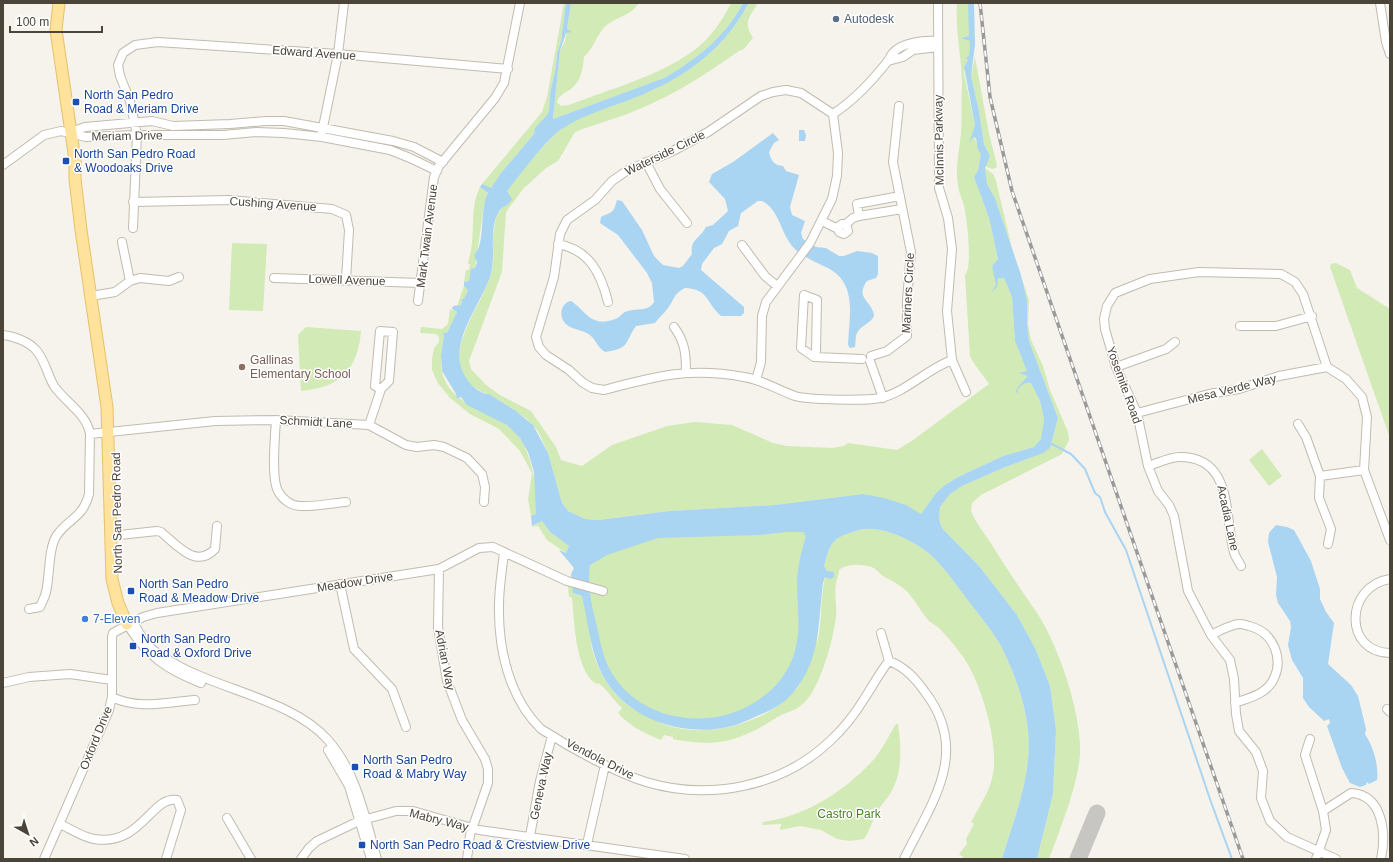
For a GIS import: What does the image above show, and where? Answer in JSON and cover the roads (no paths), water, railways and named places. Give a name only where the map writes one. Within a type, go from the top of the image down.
[{"type":"main road","name":"North San Pedro Road","points":[[59,3],[56,30],[75,162],[75,179],[95,295],[112,433],[114,535],[112,579],[118,603],[130,623]]},
{"type":"street","points":[[322,137],[338,54],[344,3]]},
{"type":"street","name":"Mark Twain Avenue","points":[[418,301],[434,177],[443,162],[496,98],[504,83],[520,3]]},
{"type":"street","name":"McInnis Parkway","points":[[938,3],[940,188],[948,218],[952,249],[947,311],[952,360],[966,392]]},
{"type":"street","points":[[1380,3],[1386,42],[1390,54]]},
{"type":"street","name":"Edward Avenue","points":[[134,123],[130,101],[120,76],[118,65],[123,54],[135,45],[158,42],[338,54],[508,69]]},
{"type":"street","points":[[756,380],[761,362],[762,316],[766,302],[803,254],[823,219],[832,199],[837,176],[838,153],[833,114],[845,107],[888,61],[903,57],[913,50],[938,44]]},
{"type":"street","name":"Waterside Circle","points":[[833,114],[801,93],[786,90],[773,92],[761,96],[708,132],[628,170],[618,177],[595,200],[567,220],[560,234],[554,277],[536,337],[539,347],[546,355],[569,370],[582,382],[604,390],[664,374],[713,372],[756,380],[800,397],[859,400],[881,398],[896,392],[936,366],[952,360]]},
{"type":"street","name":"Mariners Circle","points":[[814,357],[867,360],[887,350],[907,336],[907,300],[911,252],[894,162],[899,106]]},
{"type":"street","name":"Meriam Drive","points":[[71,132],[85,128],[152,121],[173,126],[266,121],[284,122],[393,141],[414,147],[443,162]]},
{"type":"street","points":[[133,228],[137,135],[134,123]]},
{"type":"street","points":[[3,165],[44,135],[61,131],[71,132]]},
{"type":"street","name":"Meriam Drive","points":[[71,132],[86,137],[137,135],[215,135],[256,132],[322,137],[390,150],[437,171]]},
{"type":"street","points":[[646,162],[660,189],[686,223]]},
{"type":"street","points":[[859,216],[857,204],[900,196]]},
{"type":"street","name":"Cushing Avenue","points":[[133,202],[229,200],[332,208],[346,215],[349,230],[346,280]]},
{"type":"street","points":[[823,219],[841,226],[852,218],[859,216],[902,209]]},
{"type":"street","points":[[122,242],[130,281]]},
{"type":"street","points":[[558,244],[571,246],[584,255],[603,281],[608,302]]},
{"type":"street","points":[[742,245],[765,276],[777,286]]},
{"type":"street","name":"Yosemite Road","points":[[1326,367],[1312,316],[1304,294],[1295,282],[1281,274],[1199,272],[1150,279],[1115,293],[1107,306],[1104,319],[1105,329],[1116,367],[1137,413],[1148,466],[1158,491],[1169,505],[1174,516],[1188,591],[1211,635],[1230,660],[1234,679],[1235,703],[1239,731],[1256,752],[1263,771],[1261,798],[1270,821],[1287,837],[1318,855],[1336,859]]},
{"type":"street","points":[[95,295],[115,292],[130,281],[140,278],[169,281],[178,277]]},
{"type":"street","name":"Lowell Avenue","points":[[274,278],[420,283]]},
{"type":"street","points":[[804,295],[817,300],[816,351],[814,357],[801,348],[804,295]]},
{"type":"street","points":[[1240,326],[1276,326],[1312,316]]},
{"type":"street","points":[[674,327],[683,340],[685,347],[686,372]]},
{"type":"street","points":[[369,426],[381,389],[389,381],[393,332],[380,331],[375,386],[381,389]]},
{"type":"street","points":[[3,335],[20,340],[35,349],[42,358],[55,387],[83,418],[89,428],[90,434],[89,494],[86,504],[83,510],[58,534],[54,544],[46,594],[40,607],[29,609]]},
{"type":"street","points":[[1116,367],[1166,349],[1175,342]]},
{"type":"street","points":[[867,360],[881,398]]},
{"type":"street","points":[[1326,367],[1346,379],[1362,397],[1367,417],[1364,470],[1390,540]]},
{"type":"street","name":"Mesa Verde Way","points":[[1137,413],[1209,394],[1239,389],[1279,376],[1326,367]]},
{"type":"street","points":[[276,420],[274,460],[277,491],[290,504],[300,506],[346,502]]},
{"type":"street","name":"Schmidt Lane","points":[[90,434],[112,433],[215,421],[276,420],[369,426],[406,445],[417,447],[434,445],[444,447],[467,458],[482,474],[485,487],[484,502]]},
{"type":"street","points":[[1298,424],[1306,436],[1320,476],[1319,498],[1331,529],[1328,544]]},
{"type":"street","name":"Acadia Lane","points":[[1148,466],[1179,457],[1196,459],[1208,465],[1220,479],[1225,491],[1234,553],[1241,566]]},
{"type":"street","points":[[1320,476],[1364,470]]},
{"type":"street","points":[[114,535],[161,532],[188,554],[201,558],[209,556],[215,549],[217,526]]},
{"type":"street","name":"Meadow Drive","points":[[130,623],[157,613],[439,569],[479,548],[492,547],[567,581],[603,591]]},
{"type":"street","name":"Vendola Drive","points":[[504,553],[499,604],[500,632],[506,668],[516,695],[532,720],[552,736],[605,765],[646,782],[669,787],[703,791],[736,788],[760,782],[801,763],[830,742],[847,723],[865,698],[878,673],[889,661]]},
{"type":"street","name":"Adrian Way","points":[[439,569],[438,627],[447,681],[462,720],[485,759],[488,769],[488,783],[472,828],[467,859]]},
{"type":"street","points":[[1390,579],[1380,581],[1365,592],[1359,600],[1355,612],[1355,625],[1359,635],[1367,644],[1382,653],[1390,653]]},
{"type":"street","points":[[340,584],[354,649],[392,689],[406,727]]},
{"type":"street","name":"Oxford Drive","points":[[44,859],[109,710],[112,697],[113,633],[130,623]]},
{"type":"street","name":"North San Pedro Road","points":[[130,623],[138,642],[149,654],[173,671],[294,720],[312,732],[334,758],[350,786],[377,859]]},
{"type":"street","points":[[1211,635],[1240,624],[1253,627],[1265,634],[1278,654],[1278,667],[1271,683],[1259,694],[1235,703]]},
{"type":"street","points":[[881,633],[889,661],[905,668],[933,702],[945,729],[947,755],[940,786],[904,859]]},
{"type":"street","points":[[3,683],[29,677],[70,674],[112,680]]},
{"type":"street","points":[[112,697],[123,702],[138,705],[195,700]]},
{"type":"street","name":"Geneva Way","points":[[530,836],[540,781],[552,736]]},
{"type":"street","points":[[1310,739],[1305,755],[1323,811],[1326,830],[1318,855]]},
{"type":"street","points":[[587,844],[605,765]]},
{"type":"street","points":[[1323,811],[1351,793],[1360,794],[1368,800],[1382,820],[1385,843],[1381,859]]},
{"type":"street","points":[[60,824],[93,839],[121,838],[134,831],[162,803],[168,799],[177,800],[181,810],[166,859]]},
{"type":"street","name":"Mabry Way","points":[[301,859],[309,848],[318,841],[362,820],[396,811],[413,811],[472,828],[685,859]]},
{"type":"street","points":[[227,818],[252,859]]},
{"type":"street","name":"North San Pedro Road","points":[[362,820],[371,859]]},
{"type":"water","points":[[566,3],[571,3],[567,29],[572,32],[566,33],[560,51],[553,119],[664,78],[676,71],[709,46],[728,26],[743,3],[749,3],[738,22],[725,38],[696,64],[663,85],[624,102],[585,116],[563,128],[549,140],[507,191],[512,199],[499,211],[495,221],[493,261],[490,277],[465,329],[461,343],[459,356],[462,369],[469,382],[478,390],[489,394],[516,411],[533,425],[548,453],[562,503],[568,511],[585,519],[599,520],[669,511],[775,505],[863,494],[884,498],[906,505],[921,514],[936,493],[958,477],[1003,456],[1034,447],[1041,439],[1044,419],[1040,401],[1031,383],[1024,384],[1018,389],[1018,393],[1016,392],[1018,387],[1028,376],[1019,373],[1027,371],[1015,341],[1012,297],[1004,278],[998,278],[997,287],[991,293],[996,285],[992,266],[998,259],[989,218],[974,177],[978,170],[981,154],[978,150],[976,138],[973,137],[969,143],[975,125],[964,67],[968,60],[966,58],[969,56],[970,41],[961,38],[969,36],[968,3],[974,3],[975,45],[971,76],[979,111],[984,144],[990,156],[985,168],[987,184],[995,198],[1021,275],[1027,300],[1029,341],[1058,418],[1050,448],[1043,453],[1003,468],[962,486],[950,494],[940,507],[939,519],[942,528],[979,566],[1017,615],[1036,650],[1050,686],[1056,730],[1053,794],[1037,859],[1002,859],[1023,789],[1028,754],[1026,717],[1019,690],[1009,663],[995,636],[954,581],[933,557],[908,540],[888,532],[868,529],[859,530],[844,535],[834,541],[831,545],[824,566],[827,571],[834,572],[834,577],[830,579],[825,577],[823,583],[817,638],[810,664],[804,677],[792,694],[778,706],[768,711],[728,727],[694,730],[677,727],[644,715],[629,706],[616,695],[606,681],[596,661],[582,596],[573,593],[571,574],[574,568],[559,550],[566,553],[569,546],[550,532],[542,521],[532,526],[531,516],[536,514],[534,472],[528,452],[520,438],[507,425],[467,405],[461,397],[457,399],[456,394],[442,371],[441,356],[444,336],[443,333],[447,333],[457,312],[452,309],[453,306],[461,305],[462,299],[464,299],[468,290],[464,286],[464,282],[469,281],[471,269],[475,268],[477,262],[474,255],[478,250],[480,243],[485,200],[488,193],[480,187],[482,184],[491,188],[501,173],[534,134],[535,128],[547,115],[549,111],[550,93],[556,67],[557,53],[561,41]],"holes":[[[803,532],[806,536],[801,554],[797,586],[798,634],[793,656],[788,668],[775,686],[761,698],[744,708],[726,715],[703,718],[688,718],[660,712],[635,699],[624,689],[611,672],[602,647],[590,596],[590,565],[607,555],[658,538],[760,535]]]},
{"type":"water","points":[[799,130],[804,130],[806,135],[805,141],[799,141]]},
{"type":"water","points":[[773,133],[779,140],[774,143],[769,152],[772,160],[775,164],[783,166],[786,171],[799,175],[790,207],[792,215],[805,221],[801,233],[803,239],[816,247],[826,248],[839,256],[844,256],[857,251],[872,253],[878,256],[878,274],[876,278],[867,281],[862,292],[865,300],[873,311],[874,316],[857,333],[855,347],[850,348],[848,345],[850,302],[844,283],[838,275],[828,268],[806,257],[794,248],[773,210],[762,201],[758,201],[741,213],[738,226],[729,231],[722,244],[714,248],[702,264],[701,270],[744,307],[744,313],[741,316],[721,316],[703,294],[693,289],[685,288],[676,295],[655,323],[636,326],[626,344],[619,349],[605,352],[590,335],[570,327],[564,322],[561,315],[564,305],[571,301],[594,320],[600,321],[607,321],[617,318],[631,310],[649,307],[654,302],[652,283],[647,273],[618,235],[600,223],[601,217],[613,210],[617,200],[622,201],[642,230],[654,256],[663,265],[679,268],[683,266],[692,254],[692,245],[706,227],[713,225],[728,211],[725,199],[709,182],[712,174],[733,162]]},
{"type":"water","points":[[1276,525],[1294,530],[1311,561],[1320,589],[1320,599],[1326,612],[1334,623],[1328,664],[1351,685],[1358,696],[1366,729],[1365,734],[1371,744],[1377,768],[1377,780],[1369,784],[1367,782],[1366,785],[1360,787],[1350,783],[1342,768],[1327,726],[1330,723],[1329,719],[1324,721],[1309,707],[1303,698],[1303,678],[1292,660],[1288,645],[1291,627],[1290,621],[1278,603],[1276,595],[1277,577],[1268,542],[1269,533]]},
{"type":"waterway","points":[[1050,443],[1071,454],[1085,469],[1095,493],[1100,497],[1105,512],[1126,550],[1211,802],[1232,859]]},
{"type":"railway","points":[[980,3],[990,97],[1012,191],[1243,859]]},
{"type":"place","name":"Autodesk","points":[[836,19]]},
{"type":"place","name":"North San Pedro Road & Meriam Drive","points":[[76,102]]},
{"type":"place","name":"North San Pedro Road & Woodoaks Drive","points":[[66,161]]},
{"type":"place","name":"Gallinas Elementary School","points":[[242,367]]},
{"type":"place","name":"North San Pedro Road & Meadow Drive","points":[[131,591]]},
{"type":"place","name":"7-Eleven","points":[[85,619]]},
{"type":"place","name":"North San Pedro Road & Oxford Drive","points":[[133,646]]},
{"type":"place","name":"North San Pedro Road & Mabry Way","points":[[355,767]]},
{"type":"place","name":"North San Pedro Road & Crestview Drive","points":[[362,845]]},
{"type":"park label","name":"Castro Park","points":[[849,814]]}]
